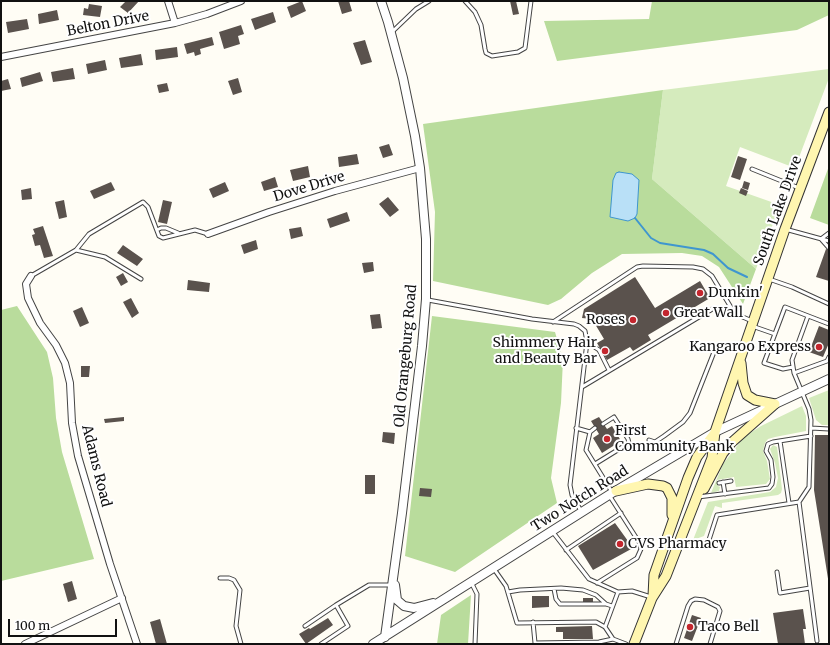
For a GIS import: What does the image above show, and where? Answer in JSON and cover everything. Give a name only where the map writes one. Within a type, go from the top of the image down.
[{"type":"main road","name":"South Lake Drive","points":[[634,644],[652,598],[666,576],[712,458],[715,432],[740,358],[800,188],[829,112]]},
{"type":"main road","points":[[740,358],[743,383],[747,395],[755,400],[775,404]]},
{"type":"main road","points":[[696,497],[706,486],[723,453],[731,443],[775,404]]},
{"type":"main road","name":"South Lake Drive","points":[[652,598],[654,575],[688,478],[697,457],[715,432]]},
{"type":"main road","points":[[612,493],[655,483],[667,488],[673,504],[669,535]]},
{"type":"street","points":[[168,1],[175,23]]},
{"type":"street","name":"Belton Drive","points":[[1,57],[175,23],[207,14],[241,1]]},
{"type":"street","name":"Old Orangeburg Road","points":[[381,1],[406,91],[420,168],[426,238],[426,299],[422,354],[384,640]]},
{"type":"street","name":"Dove Drive","points":[[208,234],[269,212],[335,191],[420,168]]},
{"type":"street","name":"Adams Road","points":[[31,276],[26,284],[28,298],[40,323],[63,356],[67,369],[75,443],[137,644]]},
{"type":"street","name":"Two Notch Road","points":[[373,644],[384,640],[471,582],[612,493],[715,432],[829,379]]},
{"type":"street","points":[[393,575],[398,600],[404,606],[414,608],[444,600]]},
{"type":"street","points":[[25,644],[122,598]]},
{"type":"lane","points":[[391,33],[416,9],[430,1]]},
{"type":"lane","points":[[465,1],[475,12],[481,25],[486,53],[492,56],[518,52],[525,48],[531,1]]},
{"type":"lane","points":[[752,169],[800,188]]},
{"type":"lane","points":[[31,276],[76,250],[89,234],[143,202],[148,207],[159,236],[163,238],[169,238],[178,233],[195,230],[208,234]]},
{"type":"lane","points":[[157,230],[160,228],[166,228],[178,233]]},
{"type":"lane","points":[[786,229],[829,241]]},
{"type":"lane","points":[[821,239],[829,236]]},
{"type":"lane","points":[[821,239],[829,245]]},
{"type":"lane","points":[[821,239],[829,248]]},
{"type":"lane","points":[[76,250],[104,257],[141,279]]},
{"type":"lane","points":[[553,322],[636,267],[643,266],[694,267],[703,269],[712,276],[735,314]]},
{"type":"lane","points":[[769,279],[792,287],[829,304]]},
{"type":"lane","points":[[426,299],[579,326],[585,330],[587,342],[570,485],[574,499],[582,512]]},
{"type":"lane","points":[[793,367],[783,369],[764,363],[785,307],[829,324]]},
{"type":"lane","points":[[582,387],[714,308],[722,308],[775,334]]},
{"type":"lane","points":[[808,316],[792,360],[794,373],[811,415],[809,487],[798,502],[817,642]]},
{"type":"lane","points":[[587,342],[598,350],[609,370]]},
{"type":"lane","points":[[649,440],[655,442],[683,422],[690,413],[716,347]]},
{"type":"lane","points":[[794,373],[827,361],[829,357]]},
{"type":"lane","points":[[595,464],[628,443],[628,439],[614,417],[603,424]]},
{"type":"lane","points":[[576,428],[590,432]]},
{"type":"lane","points":[[595,428],[590,432],[586,450],[639,542],[640,552],[637,558],[596,583]]},
{"type":"lane","points":[[811,428],[829,429]]},
{"type":"lane","points":[[696,497],[771,487],[773,477],[767,446],[770,443],[811,436]]},
{"type":"lane","points":[[780,441],[789,503]]},
{"type":"lane","points":[[719,483],[731,481]]},
{"type":"lane","points":[[723,482],[725,494]]},
{"type":"lane","points":[[677,545],[695,547],[707,546],[717,515],[798,502]]},
{"type":"lane","points":[[566,550],[621,513]]},
{"type":"lane","points":[[552,531],[586,577],[618,592],[632,591],[652,598]]},
{"type":"lane","points":[[493,568],[503,580],[517,623],[592,621],[599,623],[605,628],[613,639],[626,644]]},
{"type":"lane","points":[[777,572],[780,593],[810,588]]},
{"type":"lane","points":[[220,578],[230,578],[234,580],[240,590],[236,626],[241,644]]},
{"type":"lane","points":[[471,582],[477,594],[475,644]]},
{"type":"lane","points":[[305,626],[369,585],[392,586]]},
{"type":"lane","points":[[508,592],[520,590],[554,589],[591,592],[606,604]]},
{"type":"lane","points":[[554,589],[556,598],[560,604],[606,604],[612,606]]},
{"type":"lane","points":[[605,628],[618,592]]},
{"type":"lane","points":[[676,644],[688,606],[691,601],[695,599],[704,600],[718,607],[720,611],[710,644]]},
{"type":"lane","points":[[321,644],[348,626],[336,605]]},
{"type":"lane","points":[[533,622],[535,643],[599,642],[613,639]]},
{"type":"green space","points":[[652,1],[829,1],[829,15],[797,30],[557,61],[544,21],[649,19]]},
{"type":"green space","points":[[829,69],[829,78],[795,168],[740,147],[726,186],[780,205],[756,269],[652,179],[663,90]]},
{"type":"green space","points":[[663,90],[652,179],[756,269],[743,304],[719,267],[702,256],[682,253],[622,254],[592,273],[561,299],[548,305],[433,281],[435,212],[423,124]]},
{"type":"green space","points":[[829,166],[829,225],[810,218]]},
{"type":"green space","points":[[17,306],[47,352],[53,378],[56,418],[62,452],[94,559],[1,581],[1,310]]},
{"type":"green space","points":[[432,316],[555,332],[563,359],[561,403],[551,478],[557,503],[455,572],[405,556]]},
{"type":"green space","points":[[829,390],[829,425],[822,425],[816,420],[809,398]]},
{"type":"green space","points":[[802,406],[806,416],[806,431],[768,439],[765,443],[763,451],[767,461],[770,479],[766,484],[736,487],[734,477],[717,480],[718,486],[720,487],[719,491],[711,493],[723,464],[744,437],[761,426]]},
{"type":"green space","points":[[773,445],[777,447],[782,489],[781,493],[778,495],[722,503],[722,508],[715,506],[704,536],[693,540],[708,502],[770,492],[776,487],[778,478],[770,449]]},
{"type":"green space","points":[[471,595],[468,644],[437,644],[441,615]]},
{"type":"water","points":[[616,173],[632,174],[639,180],[637,214],[635,218],[628,221],[610,217],[613,180]]},
{"type":"building","points":[[126,1],[139,1],[128,13],[120,7]]},
{"type":"building","points":[[302,1],[306,11],[291,18],[287,7]]},
{"type":"building","points":[[338,1],[349,1],[352,11],[342,14]]},
{"type":"building","points":[[510,1],[516,1],[519,14],[513,15]]},
{"type":"building","points":[[89,4],[102,6],[100,17],[83,15],[84,8],[88,9]]},
{"type":"building","points":[[57,10],[59,20],[39,24],[38,14]]},
{"type":"building","points":[[273,12],[276,22],[255,30],[251,19]]},
{"type":"building","points":[[27,19],[29,29],[8,33],[6,22]]},
{"type":"building","points":[[241,25],[244,34],[238,36],[240,44],[224,49],[219,32]]},
{"type":"building","points":[[212,37],[214,45],[200,49],[201,54],[195,56],[194,52],[187,54],[184,44]]},
{"type":"building","points":[[365,40],[372,62],[361,65],[353,43]]},
{"type":"building","points":[[177,47],[178,57],[156,60],[155,50]]},
{"type":"building","points":[[141,54],[143,65],[121,68],[119,58]]},
{"type":"building","points":[[105,60],[107,70],[88,74],[86,64]]},
{"type":"building","points":[[73,68],[75,79],[53,82],[51,72]]},
{"type":"building","points":[[40,72],[43,81],[22,87],[20,78]]},
{"type":"building","points":[[238,78],[242,92],[233,95],[228,81]]},
{"type":"building","points":[[8,79],[11,89],[1,91],[1,81]]},
{"type":"building","points":[[167,83],[169,91],[159,93],[157,85]]},
{"type":"building","points":[[389,144],[393,155],[383,158],[379,147]]},
{"type":"building","points":[[357,154],[359,164],[339,167],[338,157]]},
{"type":"building","points":[[738,156],[747,159],[740,180],[731,177]]},
{"type":"building","points":[[308,166],[310,177],[293,181],[290,170]]},
{"type":"building","points":[[275,177],[278,187],[264,191],[261,182]]},
{"type":"building","points":[[744,181],[750,183],[748,190],[742,188]]},
{"type":"building","points":[[111,182],[115,190],[94,199],[90,191]]},
{"type":"building","points":[[225,182],[229,191],[213,198],[209,189]]},
{"type":"building","points":[[31,188],[32,199],[22,200],[21,190]]},
{"type":"building","points":[[741,188],[748,191],[746,196],[739,193]]},
{"type":"building","points":[[388,197],[399,210],[390,217],[379,204]]},
{"type":"building","points":[[64,200],[67,217],[59,219],[55,202]]},
{"type":"building","points":[[163,200],[172,202],[167,224],[158,222]]},
{"type":"building","points":[[347,212],[350,221],[330,228],[327,219]]},
{"type":"building","points":[[43,226],[53,256],[44,258],[40,245],[35,246],[32,235],[35,234],[33,229]]},
{"type":"building","points":[[301,227],[303,236],[291,239],[289,229]]},
{"type":"building","points":[[256,240],[258,249],[244,254],[241,245]]},
{"type":"building","points":[[123,245],[143,259],[137,266],[117,253]]},
{"type":"building","points":[[826,249],[829,250],[829,281],[816,277]]},
{"type":"building","points":[[373,262],[374,271],[364,273],[362,263]]},
{"type":"building","points":[[123,273],[128,282],[121,286],[116,277]]},
{"type":"building","points":[[635,277],[655,308],[700,281],[710,298],[648,335],[651,340],[633,351],[630,347],[607,360],[597,343],[604,339],[592,319],[582,318],[584,309]]},
{"type":"building","points":[[188,280],[210,283],[209,292],[187,290]]},
{"type":"building","points":[[131,298],[139,313],[132,318],[123,302]]},
{"type":"building","points":[[82,307],[89,323],[80,327],[73,311]]},
{"type":"building","points":[[380,314],[382,328],[372,329],[370,315]]},
{"type":"building","name":"Kangaroo Express","points":[[819,326],[829,330],[829,343],[823,357],[809,352]]},
{"type":"building","points":[[81,366],[90,366],[89,377],[81,377]]},
{"type":"building","points":[[124,417],[124,421],[105,423],[104,419]]},
{"type":"building","name":"First Community Bank","points":[[599,417],[607,429],[612,426],[621,441],[602,453],[593,438],[599,434],[591,421]]},
{"type":"building","points":[[383,432],[395,433],[394,444],[382,442]]},
{"type":"building","points":[[815,435],[829,435],[829,585],[814,490]]},
{"type":"building","points":[[365,475],[375,475],[375,494],[365,494]]},
{"type":"building","points":[[420,488],[432,489],[431,497],[419,496]]},
{"type":"building","name":"CVS Pharmacy","points":[[615,523],[633,548],[593,570],[578,546]]},
{"type":"building","points":[[72,581],[77,599],[68,602],[63,584]]},
{"type":"building","points":[[532,596],[549,596],[549,607],[532,608]]},
{"type":"building","points":[[583,598],[593,598],[593,602],[583,603]]},
{"type":"building","points":[[803,609],[806,629],[803,629],[805,644],[778,644],[773,613]]},
{"type":"building","points":[[692,615],[701,618],[692,641],[684,638]]},
{"type":"building","points":[[328,618],[333,625],[306,644],[299,634]]},
{"type":"building","points":[[160,619],[167,644],[156,644],[150,622]]},
{"type":"building","points":[[592,626],[593,639],[563,639],[563,632],[556,632],[556,627]]},
{"type":"waterway","points":[[635,218],[651,238],[660,243],[704,250],[713,254],[728,268],[747,277]]},
{"type":"place","name":"Dunkin'","points":[[700,293]]},
{"type":"place","name":"Great Wall","points":[[666,313]]},
{"type":"place","name":"Roses","points":[[633,320]]},
{"type":"place","name":"Kangaroo Express","points":[[819,347]]},
{"type":"place","name":"Shimmery Hair and Beauty Bar","points":[[605,351]]},
{"type":"place","name":"First Community Bank","points":[[607,439]]},
{"type":"place","name":"CVS Pharmacy","points":[[620,544]]},
{"type":"place","name":"Taco Bell","points":[[690,627]]}]
